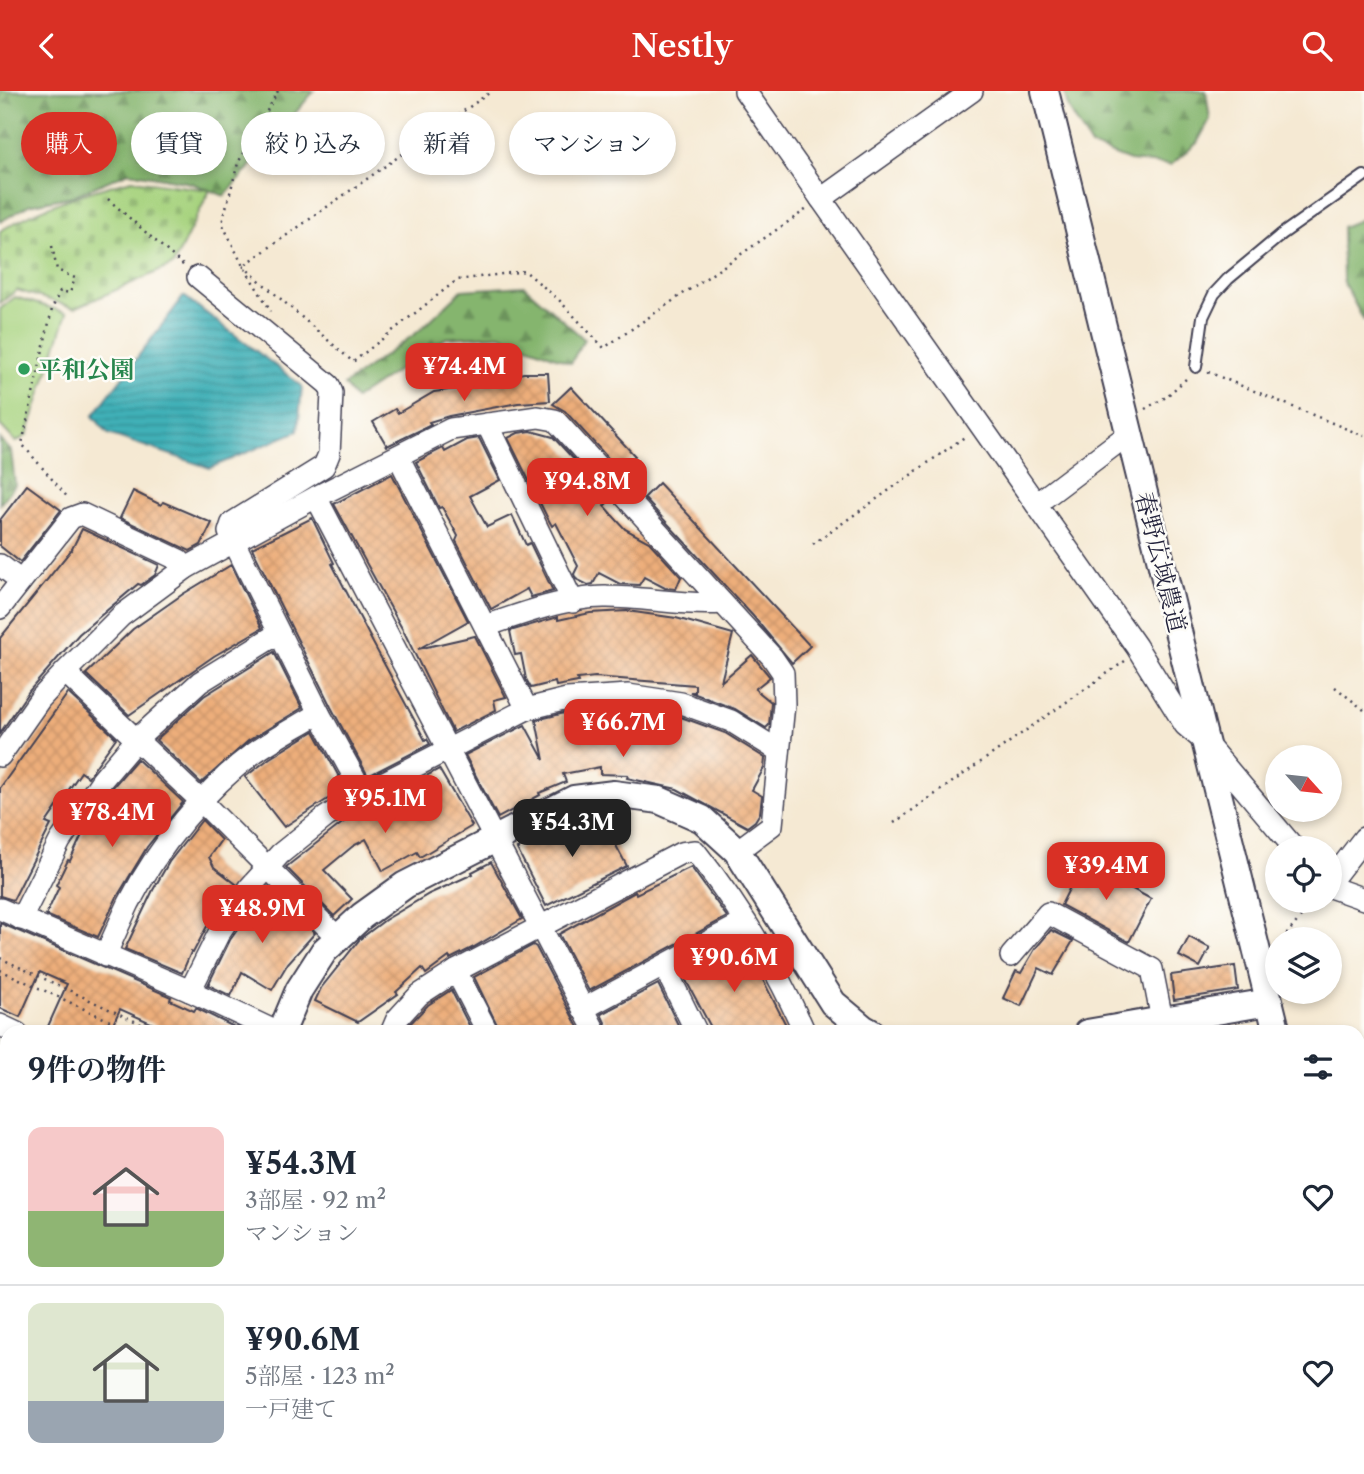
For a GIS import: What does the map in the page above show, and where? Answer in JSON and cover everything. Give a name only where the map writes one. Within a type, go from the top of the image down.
[{"type":"street","points":[[745,91],[1139,651],[1185,725],[1204,741],[1284,836]]},
{"type":"street","points":[[821,199],[972,91]]},
{"type":"street","name":"春野広域農道","points":[[1045,91],[1265,986]]},
{"type":"street","points":[[198,277],[329,385],[332,393],[329,454],[324,466],[232,523],[229,532],[319,713],[363,793]]},
{"type":"street","points":[[0,756],[40,699],[65,672],[121,616],[186,568],[316,497],[451,429],[538,417],[555,420],[772,657],[783,673],[784,704],[772,825],[737,851]]},
{"type":"street","points":[[486,424],[573,602]]},
{"type":"street","points":[[1036,504],[1118,442],[1128,427]]},
{"type":"street","points":[[398,456],[527,709]]},
{"type":"street","points":[[316,497],[592,1025]]},
{"type":"street","points":[[0,608],[71,518],[82,515],[179,560],[186,568]]},
{"type":"street","points":[[0,565],[22,581]]},
{"type":"street","points":[[486,626],[533,609],[605,596],[702,605],[722,603]]},
{"type":"street","points":[[21,919],[60,841],[102,780],[136,740],[200,682],[279,633]]},
{"type":"street","points":[[65,672],[201,801],[338,938]]},
{"type":"street","points":[[190,991],[219,933],[250,887],[280,854],[363,793],[527,709],[567,699],[628,695],[681,703],[731,721],[779,751]]},
{"type":"street","points":[[106,956],[130,901],[156,857],[201,801],[255,752],[319,713]]},
{"type":"street","points":[[284,1025],[299,991],[324,951],[362,916],[405,885],[574,799],[614,794],[659,800],[681,810],[702,820],[737,851],[833,1003],[859,1025]]},
{"type":"street","points":[[1342,868],[1364,838]]},
{"type":"street","points":[[394,1025],[419,995],[456,971],[681,853],[695,851],[728,892],[802,1025]]},
{"type":"street","points":[[1342,890],[1364,898]]},
{"type":"street","points":[[0,909],[263,1025]]},
{"type":"street","points":[[1012,956],[1048,912],[1152,969],[1162,1020]]},
{"type":"street","points":[[583,1009],[744,922]]},
{"type":"street","points":[[664,966],[693,1025]]},
{"type":"street","points":[[456,971],[484,1025]]},
{"type":"street","points":[[1133,1025],[1265,1003]]},
{"type":"street","name":"春野広域農道","points":[[1270,1004],[1275,1025]]},
{"type":"lane","points":[[1196,367],[1203,317],[1214,294],[1282,234],[1364,176]]},
{"type":"path","points":[[278,91],[239,163],[222,223],[243,266],[352,362],[457,280],[525,271],[559,300],[604,348],[821,199]]},
{"type":"path","points":[[243,266],[492,91]]},
{"type":"path","points":[[108,199],[198,277]]},
{"type":"path","points":[[52,246],[57,270],[75,278],[70,293],[60,291],[52,309],[22,444],[82,515]]},
{"type":"path","points":[[1128,427],[1182,385],[1196,367],[1364,436]]},
{"type":"path","points":[[813,544],[980,425]]},
{"type":"path","points":[[894,823],[1139,651]]},
{"type":"path","points":[[1335,687],[1364,710]]},
{"type":"path","points":[[1293,927],[1304,913]]},
{"type":"path","points":[[0,958],[143,1025]]},
{"type":"path","points":[[0,970],[119,1025]]},
{"type":"green space","points":[[0,91],[314,91],[296,112],[241,112],[243,175],[225,196],[191,183],[146,175],[227,175],[227,112],[131,112],[131,172],[73,196],[29,205],[0,222]]},
{"type":"green space","points":[[1064,91],[1206,91],[1210,119],[1197,143],[1171,165],[1130,161],[1091,146],[1068,107]]},
{"type":"green space","points":[[132,180],[210,190],[173,265],[75,308],[17,290],[0,303],[0,231],[64,201]]},
{"type":"green space","points":[[1364,218],[1364,321],[1343,282],[1342,227]]},
{"type":"green space","points":[[524,286],[584,339],[571,363],[500,335],[446,338],[355,399],[344,385],[419,331],[462,290]]},
{"type":"green space","name":"平和公園","points":[[15,297],[67,313],[27,435],[16,442],[0,425],[0,309]]},
{"type":"green space","points":[[0,439],[11,451],[15,485],[0,504]]},
{"type":"water","points":[[184,296],[302,386],[298,431],[210,468],[108,434],[93,416]]},
{"type":"building","points":[[524,373],[548,373],[550,401],[518,403],[449,416],[429,422],[431,425],[387,446],[373,422],[395,409],[398,413],[434,392],[471,387],[470,383]]},
{"type":"building","points":[[571,387],[635,456],[619,470],[565,411],[553,404]]},
{"type":"building","points":[[531,431],[553,437],[600,488],[597,491],[608,502],[604,506],[625,529],[649,542],[681,577],[676,589],[665,588],[644,577],[639,585],[620,584],[599,573],[593,584],[588,585],[576,579],[574,574],[578,566],[556,523],[552,526],[547,517],[508,438]]},
{"type":"building","points":[[479,438],[500,480],[470,496],[487,527],[512,515],[526,545],[530,543],[553,591],[531,597],[527,589],[491,609],[456,541],[458,536],[442,507],[439,508],[416,462],[443,448],[445,452],[467,440]]},
{"type":"building","points":[[392,474],[468,621],[418,649],[475,636],[506,697],[494,700],[496,710],[453,732],[405,634],[334,504]]},
{"type":"building","points":[[659,483],[810,646],[792,663],[753,616],[644,498]]},
{"type":"building","points":[[27,485],[61,510],[20,562],[0,546],[0,520]]},
{"type":"building","points":[[133,491],[161,505],[163,502],[212,523],[201,545],[190,551],[120,518]]},
{"type":"building","points":[[312,518],[334,563],[332,564],[373,643],[425,740],[430,744],[368,776],[252,548]]},
{"type":"building","points":[[82,529],[159,565],[155,575],[141,585],[138,584],[79,634],[29,691],[0,733],[0,638],[72,549]]},
{"type":"building","points":[[231,565],[262,628],[214,656],[129,715],[86,674],[133,629]]},
{"type":"building","points":[[627,611],[676,618],[733,634],[721,682],[752,655],[770,677],[755,689],[771,702],[769,725],[766,728],[735,709],[690,692],[695,692],[695,685],[595,677],[556,686],[555,682],[531,688],[526,679],[521,654],[515,655],[510,631],[558,617],[558,620],[590,613]]},
{"type":"building","points":[[274,652],[302,708],[248,741],[201,783],[156,740],[204,696]]},
{"type":"building","points":[[68,693],[116,738],[88,777],[81,772],[46,823],[51,825],[13,900],[0,896],[0,788]]},
{"type":"building","points":[[627,708],[678,716],[725,733],[765,758],[764,768],[752,790],[762,796],[760,813],[755,821],[747,827],[677,789],[627,778],[628,775],[600,774],[600,767],[563,774],[566,782],[539,793],[540,795],[498,818],[465,755],[525,725],[544,760],[536,720],[569,712]]},
{"type":"building","points":[[314,731],[345,788],[284,827],[245,777]]},
{"type":"building","points":[[137,759],[183,802],[147,847],[117,897],[98,937],[46,915],[59,887],[56,885],[86,826],[112,788]]},
{"type":"building","points":[[439,769],[472,826],[420,857],[417,852],[383,871],[366,839],[353,846],[324,870],[352,899],[334,916],[286,867],[350,817]]},
{"type":"building","points":[[598,812],[627,866],[546,906],[517,849]]},
{"type":"building","points":[[202,820],[221,840],[209,857],[214,867],[236,884],[206,928],[193,953],[191,952],[182,973],[125,949],[169,862]]},
{"type":"building","points":[[491,862],[522,919],[474,947],[450,959],[449,957],[426,974],[422,968],[396,992],[398,994],[358,1022],[315,1001],[321,988],[360,939],[385,920],[429,894],[473,874],[472,872]]},
{"type":"building","points":[[1082,863],[1126,883],[1125,885],[1151,899],[1129,942],[1061,905]]},
{"type":"building","points":[[691,867],[727,917],[589,991],[559,934],[635,892],[636,894]]},
{"type":"building","points":[[268,887],[315,933],[288,963],[272,990],[242,972],[231,996],[208,985],[230,940]]},
{"type":"building","points":[[0,923],[230,1025],[155,1025],[120,1009],[113,1025],[49,1025],[67,984],[40,972],[20,1017],[0,1008]]},
{"type":"building","points":[[1051,930],[1073,941],[1053,975],[1039,968],[1021,1006],[1003,998],[1016,971],[1021,973],[1035,949]]},
{"type":"building","points":[[1189,937],[1210,948],[1200,967],[1179,956]]},
{"type":"building","points":[[739,940],[753,970],[757,968],[786,1025],[710,1025],[681,971]]},
{"type":"building","points":[[533,945],[577,1025],[497,1025],[474,977]]},
{"type":"building","points":[[1235,966],[1238,990],[1174,1000],[1171,975]]},
{"type":"building","points":[[658,984],[678,1025],[606,1025],[601,1014]]},
{"type":"building","points":[[451,990],[469,1025],[409,1025],[428,1005]]},
{"type":"place","name":"平和公園","points":[[24,369]]}]
